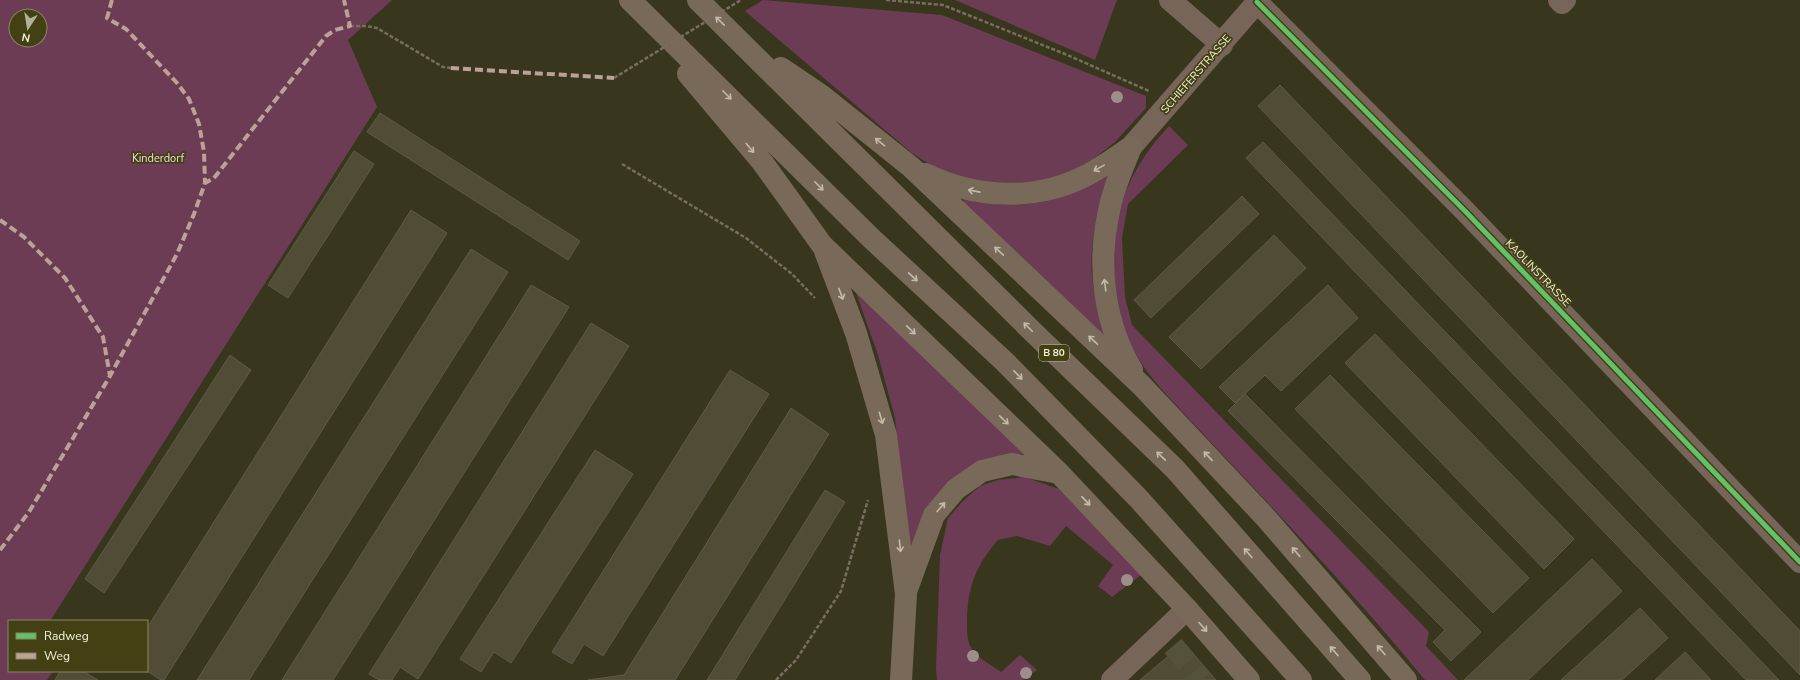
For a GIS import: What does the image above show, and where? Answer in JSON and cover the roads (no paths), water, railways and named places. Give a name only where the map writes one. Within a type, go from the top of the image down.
[{"type":"highway","points":[[630,0],[872,239],[1005,362],[1127,486],[1301,680]]},
{"type":"highway","name":"B 80","points":[[698,0],[1033,332],[1175,469],[1360,680]]},
{"type":"highway","points":[[656,26],[688,75],[763,163],[822,245],[1059,473],[1187,608],[1249,680]]},
{"type":"highway","points":[[736,37],[821,95],[910,167],[1142,386],[1266,518],[1406,680]]},
{"type":"highway","points":[[910,167],[943,183],[965,189],[990,194],[1015,195],[1061,186],[1084,177],[1107,164],[1131,147]]},
{"type":"highway","points":[[1131,147],[1116,186],[1108,216],[1104,245],[1103,275],[1107,301],[1123,355],[1142,386]]},
{"type":"highway","points":[[822,245],[856,333],[886,436],[906,594],[901,680]]},
{"type":"highway","points":[[906,594],[934,515],[956,489],[982,471],[1012,464],[1059,473]]},
{"type":"street","points":[[1170,0],[1222,44]]},
{"type":"street","points":[[1559,0],[1562,3],[1565,0]]},
{"type":"street","name":"SCHIEFERSTRASSE","points":[[1131,147],[1167,108],[1258,1]]},
{"type":"street","name":"KAOLINSTRASSE","points":[[1258,1],[1465,212],[1800,562]]},
{"type":"street","points":[[1119,678],[1167,640],[1187,608]]},
{"type":"tunnel","points":[[1173,646],[1202,680]]},
{"type":"park label","name":"Kinderdorf","points":[[158,158]]}]
